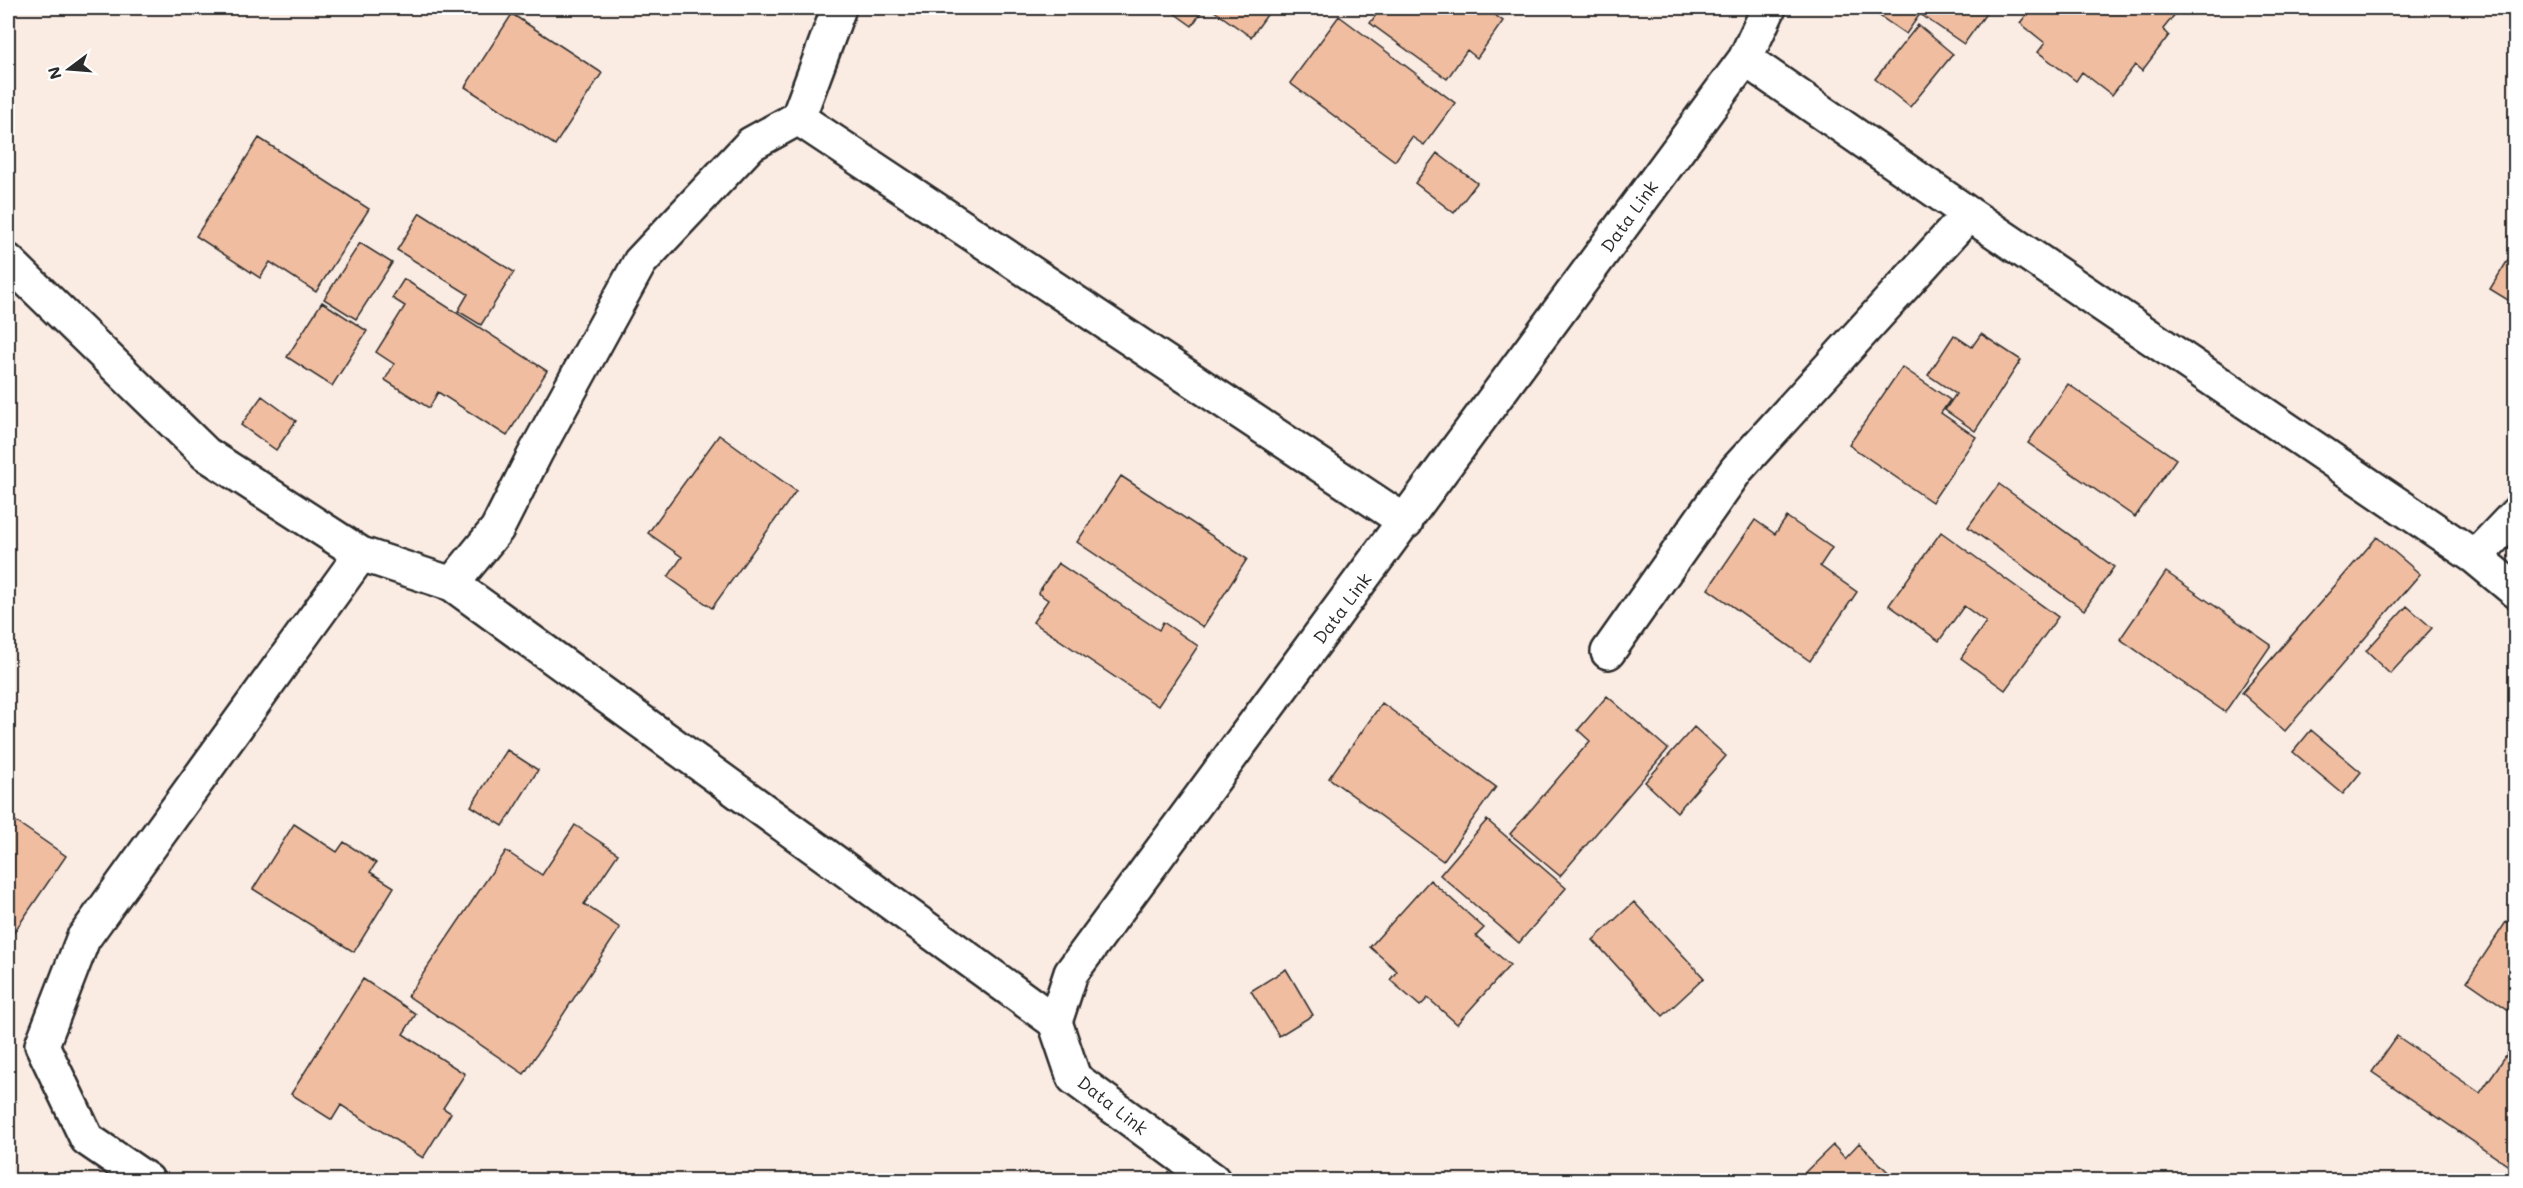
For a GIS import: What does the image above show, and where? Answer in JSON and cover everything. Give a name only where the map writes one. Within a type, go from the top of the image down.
[{"type":"street","points":[[452,584],[497,529],[536,452],[640,262],[751,144],[798,118],[839,8]]},
{"type":"street","name":"Data Link","points":[[1213,1180],[1074,1078],[1055,1022],[1071,973],[1406,522],[1745,59],[1769,8]]},
{"type":"street","points":[[1745,59],[1969,214],[2475,557],[2516,591]]},
{"type":"street","points":[[798,118],[1406,522]]},
{"type":"street","points":[[1608,652],[1737,469],[1969,214]]},
{"type":"street","points":[[8,261],[206,454],[361,554],[452,584],[1055,1022]]},
{"type":"street","points":[[2475,557],[2516,514]]},
{"type":"street","points":[[147,1180],[87,1139],[42,1045],[83,939],[361,554]]},
{"type":"building","points":[[1167,8],[1204,8],[1192,26]]},
{"type":"building","points":[[1210,8],[1272,8],[1251,37]]},
{"type":"building","points":[[1381,8],[1485,8],[1503,21],[1477,58],[1467,50],[1447,79],[1370,23]]},
{"type":"building","points":[[1868,8],[1990,8],[1964,44],[1920,14],[1906,34]]},
{"type":"building","points":[[2032,8],[2180,8],[2163,29],[2169,35],[2142,71],[2135,65],[2112,95],[2082,72],[2076,81],[2038,52],[2045,43],[2020,23]]},
{"type":"building","points":[[512,14],[602,73],[555,145],[465,87]]},
{"type":"building","points":[[1339,16],[1455,103],[1424,145],[1412,137],[1395,161],[1290,83]]},
{"type":"building","points":[[1918,25],[1953,54],[1910,107],[1875,79]]},
{"type":"building","points":[[259,138],[369,209],[316,292],[270,262],[260,278],[196,236]]},
{"type":"building","points":[[1437,153],[1477,183],[1454,213],[1415,183]]},
{"type":"building","points":[[420,213],[514,272],[481,325],[458,311],[468,294],[397,250]]},
{"type":"building","points":[[360,243],[392,263],[356,319],[324,299]]},
{"type":"building","points":[[2516,247],[2516,305],[2490,289]]},
{"type":"building","points":[[404,279],[547,371],[507,436],[438,392],[429,408],[385,380],[394,364],[376,352],[405,306],[392,298]]},
{"type":"building","points":[[322,302],[367,331],[332,386],[287,357]]},
{"type":"building","points":[[1981,334],[2021,360],[1975,431],[1945,410],[1956,394],[1928,375],[1954,335],[1972,347]]},
{"type":"building","points":[[1902,367],[1950,400],[1941,413],[1976,437],[1932,502],[1849,445]]},
{"type":"building","points":[[2068,384],[2176,459],[2135,517],[2028,443]]},
{"type":"building","points":[[262,396],[296,421],[276,450],[241,425]]},
{"type":"building","points":[[719,435],[796,491],[712,608],[668,577],[682,557],[648,533]]},
{"type":"building","points":[[1121,476],[1247,559],[1203,627],[1077,542]]},
{"type":"building","points":[[1999,484],[2114,567],[2084,610],[1968,527]]},
{"type":"building","points":[[1787,517],[1832,548],[1820,566],[1857,592],[1810,661],[1708,589],[1755,520],[1775,534]]},
{"type":"building","points":[[1941,532],[2058,617],[2005,690],[1961,658],[1986,622],[1964,606],[1939,641],[1889,605]]},
{"type":"building","points":[[2377,537],[2420,574],[2285,731],[2242,693]]},
{"type":"building","points":[[1058,563],[1159,630],[1163,622],[1198,646],[1158,706],[1033,622],[1048,600],[1038,593]]},
{"type":"building","points":[[2166,572],[2271,645],[2225,712],[2120,639]]},
{"type":"building","points":[[2407,606],[2432,628],[2390,674],[2366,651]]},
{"type":"building","points":[[1607,696],[1668,749],[1560,876],[1510,834],[1590,741],[1578,730]]},
{"type":"building","points":[[1382,703],[1496,787],[1443,861],[1329,778]]},
{"type":"building","points":[[1694,727],[1726,756],[1677,812],[1645,782]]},
{"type":"building","points":[[2311,730],[2361,772],[2343,794],[2293,752]]},
{"type":"building","points":[[507,750],[538,770],[503,826],[471,806]]},
{"type":"building","points":[[8,816],[66,856],[8,941]]},
{"type":"building","points":[[1487,820],[1566,888],[1519,943],[1440,875]]},
{"type":"building","points":[[294,824],[337,852],[344,842],[376,863],[370,872],[394,887],[354,952],[253,889]]},
{"type":"building","points":[[575,825],[618,854],[584,904],[620,928],[524,1074],[408,996],[506,851],[542,875]]},
{"type":"building","points":[[1430,880],[1484,928],[1476,936],[1510,965],[1457,1024],[1428,998],[1420,1006],[1390,980],[1397,971],[1370,947]]},
{"type":"building","points":[[1634,902],[1704,978],[1663,1016],[1593,940]]},
{"type":"building","points":[[2506,922],[2516,929],[2516,1015],[2467,981]]},
{"type":"building","points":[[1286,969],[1313,1015],[1279,1036],[1251,991]]},
{"type":"building","points":[[363,979],[416,1014],[403,1034],[465,1074],[443,1108],[451,1113],[423,1158],[341,1105],[332,1120],[291,1094]]},
{"type":"building","points":[[2397,1036],[2480,1093],[2516,1041],[2516,1171],[2372,1072]]},
{"type":"building","points":[[1859,1143],[1896,1180],[1797,1180],[1833,1145],[1845,1158]]}]
